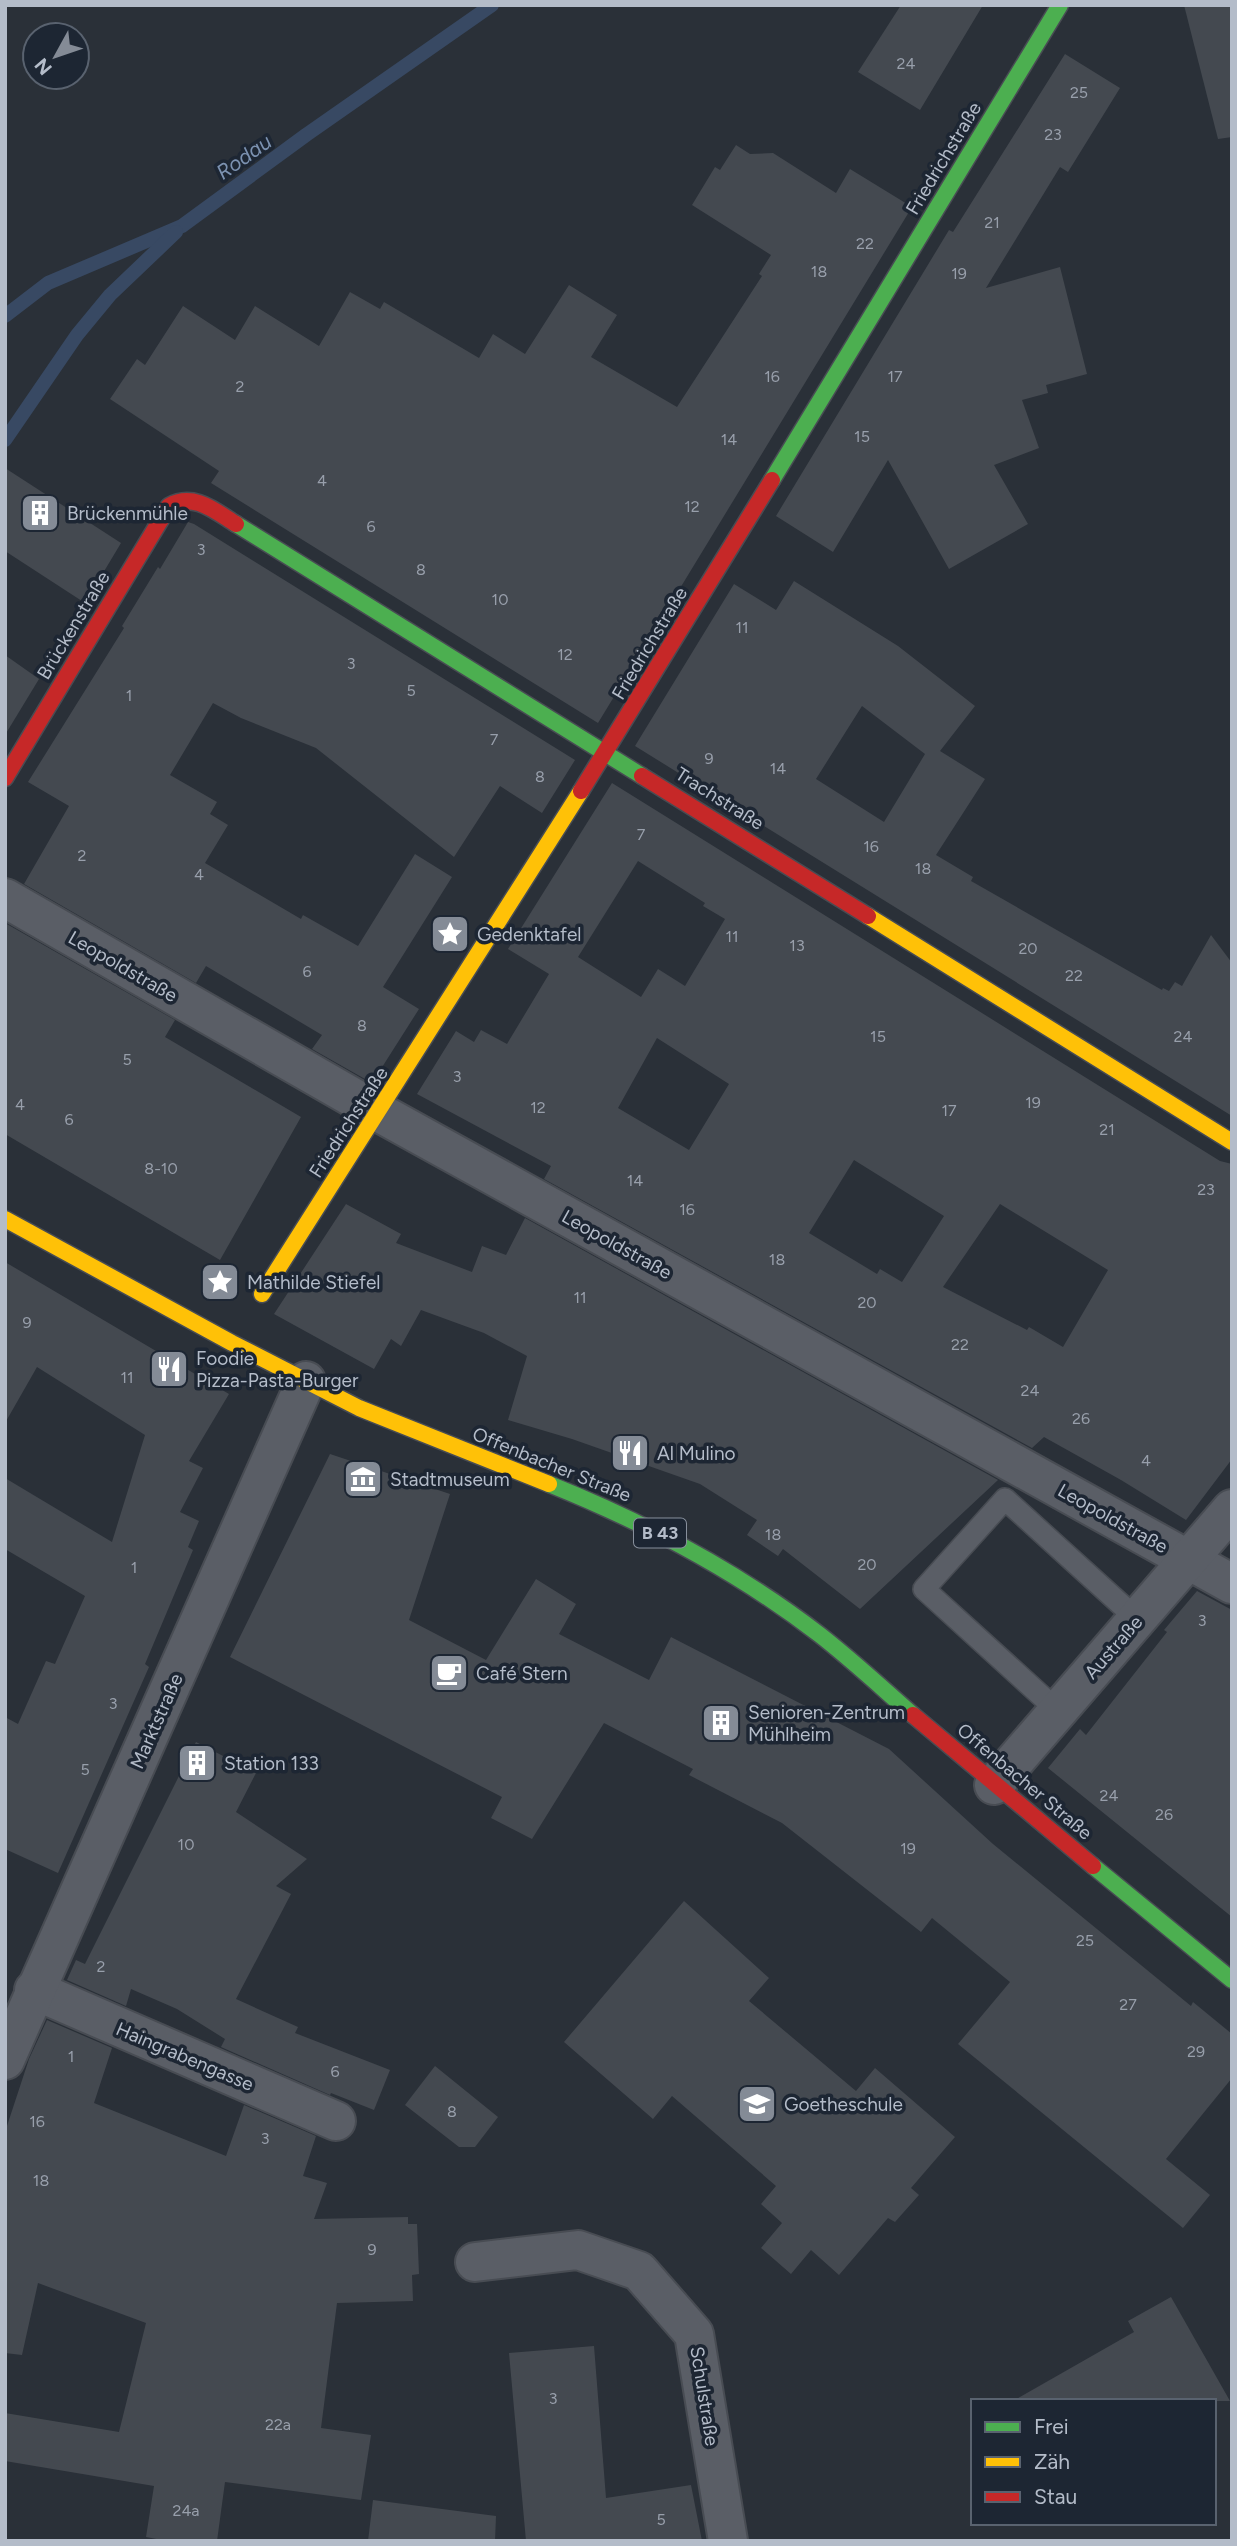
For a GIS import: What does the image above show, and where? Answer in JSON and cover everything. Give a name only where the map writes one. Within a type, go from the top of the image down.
[{"type":"street","name":"Friedrichstraße","points":[[262,1294],[380,1113],[607,753],[1060,5]]},
{"type":"street","name":"Trachstraße","points":[[182,500],[191,499],[204,503],[1232,1142]]},
{"type":"street","name":"Brückenstraße","points":[[5,778],[169,506],[182,500]]},
{"type":"street","name":"Leopoldstraße","points":[[5,898],[380,1113],[1232,1584]]},
{"type":"street","name":"Offenbacher Straße","points":[[5,1219],[306,1381],[370,1412],[598,1504],[655,1530],[732,1574],[820,1635],[994,1785],[1232,1980]]},
{"type":"street","name":"Marktstraße","points":[[5,2060],[306,1381]]},
{"type":"street","name":"Austraße","points":[[994,1785],[1232,1508]]},
{"type":"street","name":"Haingrabengasse","points":[[34,1990],[336,2121]]},
{"type":"street","name":"Schulstraße","points":[[475,2262],[578,2250],[639,2271],[694,2334],[728,2541]]},
{"type":"lane","points":[[1058,1711],[924,1589],[1005,1499],[1137,1619]]},
{"type":"building","points":[[901,5],[983,5],[920,110],[858,72]]},
{"type":"building","points":[[1184,5],[1232,5],[1232,137],[1218,139]]},
{"type":"building","points":[[1065,54],[1120,88],[1068,172],[1060,167],[986,288],[1060,267],[1087,374],[1046,385],[1048,393],[1022,400],[1039,448],[994,465],[1028,524],[949,569],[888,460],[833,552],[776,516],[949,230],[953,232]]},
{"type":"building","points":[[736,145],[750,154],[773,153],[836,193],[850,169],[912,207],[598,723],[211,483],[219,471],[110,399],[137,359],[145,365],[183,306],[235,340],[255,306],[319,346],[350,292],[380,309],[384,302],[479,358],[493,334],[525,354],[569,285],[617,315],[591,357],[677,407],[762,276],[759,274],[771,255],[692,205],[715,167],[720,170]]},
{"type":"building","name":"Brückenmühle","points":[[5,468],[121,543],[85,603],[5,551]]},
{"type":"building","points":[[188,522],[575,760],[542,813],[500,786],[454,857],[316,748],[241,718],[213,703],[170,775],[217,802],[210,814],[228,825],[205,863],[301,919],[303,915],[358,946],[415,854],[452,877],[383,987],[419,1009],[372,1083],[312,1049],[322,1035],[206,966],[196,983],[24,884],[69,806],[28,782]]},
{"type":"building","points":[[794,581],[898,646],[975,706],[940,751],[985,779],[936,855],[973,877],[971,881],[1162,990],[1163,988],[1169,991],[1175,982],[1182,986],[1211,935],[1232,963],[1232,1116],[635,746],[734,584],[776,610]],"holes":[[[862,706],[925,754],[884,822],[816,779]]]},
{"type":"building","points":[[5,655],[39,679],[5,735]]},
{"type":"building","points":[[612,783],[1220,1161],[1232,1164],[1232,1459],[1186,1520],[1044,1437],[1032,1448],[544,1179],[551,1166],[417,1094],[456,1031],[474,1042],[481,1030],[507,1044],[549,974],[508,949]],"holes":[[[638,861],[705,903],[703,906],[725,919],[685,986],[658,969],[641,997],[578,957]],[[657,1038],[729,1084],[689,1150],[618,1108]],[[854,1160],[944,1216],[902,1282],[880,1269],[877,1274],[809,1233]],[[1000,1204],[1108,1270],[1063,1347],[1029,1327],[1027,1330],[943,1287]]]},
{"type":"building","points":[[5,923],[175,1020],[165,1037],[301,1117],[220,1260],[5,1134]]},
{"type":"building","points":[[346,1204],[401,1234],[396,1243],[472,1272],[482,1246],[506,1255],[525,1218],[998,1480],[860,1609],[783,1549],[778,1556],[747,1535],[757,1520],[700,1484],[572,1439],[508,1420],[527,1356],[484,1333],[421,1310],[401,1346],[391,1339],[374,1369],[274,1314]]},
{"type":"building","points":[[5,1262],[229,1394],[189,1461],[203,1468],[180,1512],[199,1521],[188,1547],[193,1550],[145,1664],[149,1667],[58,1873],[5,1849],[5,1717],[18,1724],[46,1661],[55,1664],[85,1596],[5,1549],[5,1478],[112,1542],[145,1435],[37,1367],[5,1423]]},
{"type":"building","points":[[330,1454],[450,1494],[409,1620],[486,1660],[536,1579],[576,1604],[559,1634],[649,1680],[671,1637],[889,1749],[993,1844],[1191,2006],[1193,2002],[1232,2034],[1232,2078],[1166,2159],[1210,2195],[1183,2228],[958,2044],[1010,1982],[932,1918],[921,1932],[782,1823],[689,1775],[693,1769],[604,1723],[532,1839],[491,1818],[502,1797],[230,1657]]},
{"type":"building","points":[[1197,1591],[1232,1610],[1232,1917],[1048,1768],[1080,1729],[1086,1735],[1167,1632],[1164,1630]]},
{"type":"building","points":[[196,1742],[256,1773],[236,1812],[307,1859],[276,1886],[291,1894],[236,1999],[298,2027],[295,2033],[390,2070],[374,2110],[331,2093],[330,2095],[221,2047],[225,2039],[177,2009],[131,1989],[126,2006],[67,1980],[76,1960],[85,1964]]},
{"type":"building","points":[[684,1901],[769,1978],[749,2001],[856,2091],[875,2068],[955,2137],[911,2188],[919,2195],[895,2222],[888,2218],[839,2275],[811,2250],[791,2274],[761,2248],[782,2223],[761,2204],[776,2186],[672,2096],[653,2119],[564,2042]]},
{"type":"building","points":[[47,2020],[112,2048],[94,2103],[226,2156],[244,2105],[316,2136],[303,2176],[327,2183],[314,2219],[408,2217],[408,2224],[417,2224],[419,2274],[412,2275],[413,2301],[337,2303],[321,2428],[371,2435],[361,2500],[225,2482],[217,2541],[167,2541],[146,2537],[154,2486],[5,2461],[5,2413],[119,2432],[146,2323],[38,2283],[22,2355],[5,2353],[5,2132],[29,2059]]},
{"type":"building","points":[[435,2066],[498,2117],[475,2147],[459,2147],[405,2105]]},
{"type":"building","points":[[1171,2297],[1230,2401],[1017,2399],[1134,2332],[1128,2321]]},
{"type":"building","points":[[594,2346],[606,2498],[691,2485],[702,2541],[526,2541],[509,2353]]},
{"type":"building","points":[[373,2500],[496,2516],[495,2541],[368,2541]]},
{"type":"waterway","name":"Rodau","points":[[5,316],[48,283],[182,226],[306,135],[492,5]]},
{"type":"waterway","points":[[5,440],[77,335],[110,295],[176,232]]},
{"type":"traffic: fast","points":[[772,480],[1060,5]]},
{"type":"traffic: fast","points":[[236,524],[642,776]]},
{"type":"traffic: fast","points":[[549,1484],[621,1515],[723,1569],[789,1612],[832,1645],[913,1715]]},
{"type":"traffic: fast","points":[[1093,1866],[1232,1980]]},
{"type":"traffic: slow","points":[[262,1294],[581,791]]},
{"type":"traffic: slow","points":[[868,916],[1232,1142]]},
{"type":"traffic: slow","points":[[5,1219],[232,1343],[359,1408],[549,1484]]},
{"type":"traffic: jam","points":[[581,791],[772,480]]},
{"type":"traffic: jam","points":[[5,778],[169,506],[178,502],[196,502],[236,524]]},
{"type":"traffic: jam","points":[[642,776],[868,916]]},
{"type":"traffic: jam","points":[[913,1715],[1093,1866]]},
{"type":"place","name":"Brückenmühle","points":[[40,513]]},
{"type":"place","name":"Gedenktafel","points":[[450,934]]},
{"type":"place","name":"Mathilde Stiefel","points":[[220,1282]]},
{"type":"place","name":"Foodie Pizza-Pasta-Burger","points":[[169,1369]]},
{"type":"place","name":"Al Mulino","points":[[630,1453]]},
{"type":"place","name":"Stadtmuseum","points":[[363,1479]]},
{"type":"place","name":"Café Stern","points":[[449,1673]]},
{"type":"place","name":"Senioren-Zentrum Mühlheim","points":[[721,1723]]},
{"type":"place","name":"Station 133","points":[[197,1763]]},
{"type":"place","name":"Goetheschule","points":[[757,2104]]}]
